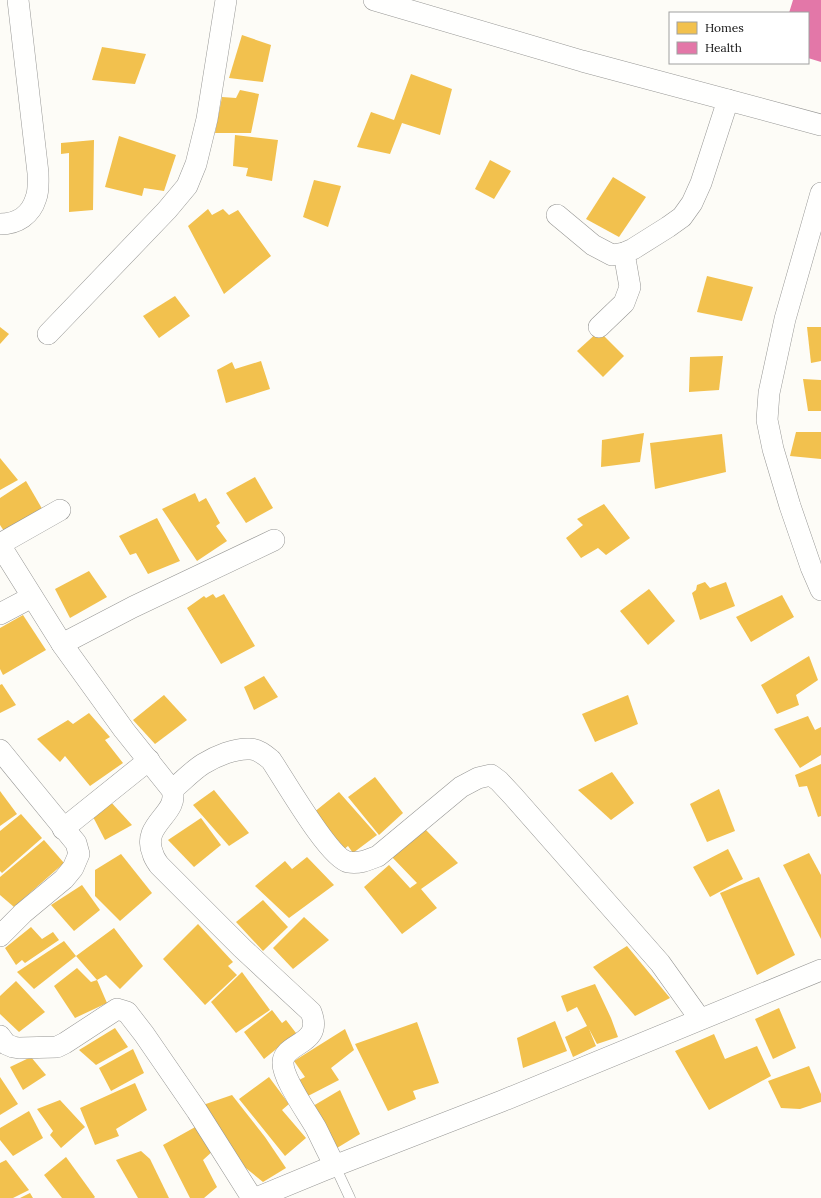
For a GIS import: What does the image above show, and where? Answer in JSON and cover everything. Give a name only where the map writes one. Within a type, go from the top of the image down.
[{"type":"street","points":[[0,224],[17,221],[29,213],[37,198],[38,173],[18,0]]},
{"type":"street","points":[[48,334],[167,210],[187,186],[196,164],[207,119],[226,0]]},
{"type":"street","points":[[374,0],[582,61],[821,125]]},
{"type":"street","points":[[557,215],[592,245],[612,255],[624,253],[633,249],[682,217],[692,203],[700,183],[728,100]]},
{"type":"street","points":[[821,192],[785,319],[769,393],[767,420],[772,449],[790,506],[821,590]]},
{"type":"street","points":[[599,327],[624,303],[630,287],[624,253]]},
{"type":"street","points":[[60,510],[0,545],[62,644],[124,730],[172,790],[174,796],[173,803],[153,829],[151,836],[152,853],[159,865],[242,948],[311,1012],[314,1020],[314,1030],[303,1042],[285,1054],[283,1068],[335,1166]]},
{"type":"street","points":[[62,644],[134,607],[274,540]]},
{"type":"street","points":[[0,614],[32,597]]},
{"type":"street","points":[[172,790],[202,764],[222,755],[251,748],[264,753],[271,760],[320,835],[336,854],[347,862],[363,862],[378,856],[461,787],[478,778],[492,775],[513,796],[660,963],[700,1019]]},
{"type":"street","points":[[0,750],[63,829],[76,843],[79,854],[73,868],[64,879],[23,913],[0,936]]},
{"type":"street","points":[[63,829],[149,760]]},
{"type":"street","points":[[256,1198],[502,1101],[821,970]]},
{"type":"street","points":[[0,1036],[6,1044],[13,1047],[57,1047],[117,1009],[127,1012],[193,1105],[252,1198]]},
{"type":"lane","points":[[335,1166],[350,1198]]},
{"type":"building: Homes","points":[[242,35],[271,45],[263,82],[229,78]]},
{"type":"building: Homes","points":[[102,47],[146,54],[135,84],[92,80]]},
{"type":"building: Homes","points":[[411,74],[452,89],[440,135],[402,123],[390,154],[357,147],[371,112],[394,120]]},
{"type":"building: Homes","points":[[240,90],[259,94],[251,133],[215,133],[222,97],[236,98]]},
{"type":"building: Homes","points":[[235,135],[278,140],[272,181],[246,176],[248,168],[233,166]]},
{"type":"building: Homes","points":[[119,136],[176,155],[164,191],[144,188],[142,196],[105,187]]},
{"type":"building: Homes","points":[[94,140],[93,210],[69,212],[69,153],[61,154],[61,143]]},
{"type":"building: Homes","points":[[490,160],[511,171],[494,199],[475,189]]},
{"type":"building: Homes","points":[[613,177],[646,197],[619,237],[586,219]]},
{"type":"building: Homes","points":[[314,180],[341,186],[328,227],[303,217]]},
{"type":"building: Homes","points":[[208,209],[212,215],[223,209],[229,215],[238,210],[271,256],[224,294],[188,226]]},
{"type":"building: Homes","points":[[707,276],[753,287],[742,321],[697,312]]},
{"type":"building: Homes","points":[[175,296],[190,316],[159,338],[143,316]]},
{"type":"building: Homes","points":[[0,327],[9,334],[0,344]]},
{"type":"building: Homes","points":[[807,327],[821,327],[821,361],[811,363]]},
{"type":"building: Homes","points":[[599,331],[624,356],[603,377],[577,351]]},
{"type":"building: Homes","points":[[723,356],[719,390],[689,392],[690,357]]},
{"type":"building: Homes","points":[[261,361],[270,389],[226,403],[217,370],[232,362],[235,369]]},
{"type":"building: Homes","points":[[803,379],[821,380],[821,411],[808,411]]},
{"type":"building: Homes","points":[[796,432],[821,432],[821,459],[790,456]]},
{"type":"building: Homes","points":[[644,433],[640,462],[601,467],[602,440]]},
{"type":"building: Homes","points":[[722,434],[726,472],[655,489],[650,443]]},
{"type":"building: Homes","points":[[0,458],[18,480],[0,490]]},
{"type":"building: Homes","points":[[255,477],[273,508],[246,523],[226,493]]},
{"type":"building: Homes","points":[[26,481],[44,512],[8,537],[0,525],[0,498]]},
{"type":"building: Homes","points":[[195,493],[199,502],[206,498],[220,523],[216,526],[227,541],[197,561],[162,509]]},
{"type":"building: Homes","points":[[604,504],[630,538],[606,555],[598,548],[581,558],[566,538],[583,525],[577,519]]},
{"type":"building: Homes","points":[[157,518],[180,561],[148,574],[136,553],[130,555],[119,536]]},
{"type":"building: Homes","points":[[89,571],[107,597],[70,618],[55,589]]},
{"type":"building: Homes","points":[[705,582],[710,588],[726,582],[735,606],[700,620],[692,593],[696,590],[697,585]]},
{"type":"building: Homes","points":[[649,589],[675,621],[648,645],[620,611]]},
{"type":"building: Homes","points":[[213,594],[216,598],[224,594],[255,646],[221,664],[187,608],[204,596],[206,598]]},
{"type":"building: Homes","points":[[782,595],[794,617],[751,642],[736,617]]},
{"type":"building: Homes","points":[[23,615],[46,650],[3,675],[0,669],[0,628]]},
{"type":"building: Homes","points":[[809,656],[818,680],[796,695],[799,705],[777,714],[761,685]]},
{"type":"building: Homes","points":[[264,676],[278,697],[254,710],[244,687]]},
{"type":"building: Homes","points":[[2,684],[16,705],[0,713],[0,685]]},
{"type":"building: Homes","points":[[164,695],[187,720],[155,744],[133,720]]},
{"type":"building: Homes","points":[[628,695],[638,724],[595,742],[582,714]]},
{"type":"building: Homes","points":[[89,713],[110,737],[105,740],[123,763],[90,786],[65,756],[60,762],[37,739],[68,720],[73,724]]},
{"type":"building: Homes","points":[[808,716],[815,730],[821,727],[821,755],[800,768],[774,729]]},
{"type":"building: Homes","points":[[821,764],[821,816],[818,817],[807,786],[799,787],[795,775]]},
{"type":"building: Homes","points":[[612,772],[634,803],[611,820],[578,790]]},
{"type":"building: Homes","points":[[375,777],[403,813],[379,835],[348,797]]},
{"type":"building: Homes","points":[[719,789],[735,831],[707,842],[690,804]]},
{"type":"building: Homes","points":[[214,790],[249,833],[229,846],[193,805]]},
{"type":"building: Homes","points":[[0,791],[17,814],[0,826]]},
{"type":"building: Homes","points":[[339,792],[377,835],[353,853],[348,846],[343,850],[313,813]]},
{"type":"building: Homes","points":[[109,800],[132,825],[105,840],[90,811]]},
{"type":"building: Homes","points":[[21,814],[42,838],[2,873],[0,871],[0,831]]},
{"type":"building: Homes","points":[[201,818],[221,845],[194,867],[168,840]]},
{"type":"building: Homes","points":[[425,829],[458,863],[421,889],[437,908],[402,934],[364,887],[389,865],[410,888],[417,883],[390,855]]},
{"type":"building: Homes","points":[[44,840],[64,863],[14,907],[0,895],[0,877]]},
{"type":"building: Homes","points":[[728,849],[743,879],[710,897],[693,867]]},
{"type":"building: Homes","points":[[809,853],[821,875],[821,939],[783,865]]},
{"type":"building: Homes","points":[[121,854],[152,893],[120,921],[95,896],[95,870]]},
{"type":"building: Homes","points":[[307,857],[334,885],[289,918],[255,886],[285,861],[292,869]]},
{"type":"building: Homes","points":[[759,877],[795,955],[757,975],[720,893]]},
{"type":"building: Homes","points":[[82,885],[100,910],[74,931],[51,905]]},
{"type":"building: Homes","points":[[263,900],[288,927],[263,951],[236,922]]},
{"type":"building: Homes","points":[[304,917],[329,940],[293,969],[273,948]]},
{"type":"building: Homes","points":[[198,924],[233,962],[228,966],[237,975],[205,1005],[163,959]]},
{"type":"building: Homes","points":[[31,927],[42,939],[53,932],[59,940],[25,963],[22,960],[16,965],[5,948]]},
{"type":"building: Homes","points":[[114,928],[143,966],[120,989],[106,975],[97,980],[76,956]]},
{"type":"building: Homes","points":[[64,941],[76,956],[34,989],[17,972]]},
{"type":"building: Homes","points":[[627,946],[670,998],[635,1016],[593,967]]},
{"type":"building: Homes","points":[[77,968],[91,982],[97,980],[107,1003],[75,1018],[54,986]]},
{"type":"building: Homes","points":[[242,972],[270,1010],[236,1033],[211,1002]]},
{"type":"building: Homes","points":[[16,981],[45,1012],[19,1032],[0,1014],[0,996]]},
{"type":"building: Homes","points":[[595,984],[618,1037],[597,1044],[589,1029],[596,1046],[573,1057],[565,1037],[587,1026],[577,1007],[567,1012],[561,996]]},
{"type":"building: Homes","points":[[779,1008],[796,1048],[773,1059],[755,1019]]},
{"type":"building: Homes","points":[[272,1010],[282,1023],[286,1020],[296,1033],[264,1059],[244,1032]]},
{"type":"building: Homes","points":[[555,1021],[567,1051],[523,1068],[517,1038]]},
{"type":"building: Homes","points":[[417,1022],[439,1083],[413,1091],[416,1099],[388,1111],[355,1044]]},
{"type":"building: Homes","points":[[115,1028],[128,1047],[96,1065],[79,1050]]},
{"type":"building: Homes","points":[[345,1029],[354,1050],[331,1068],[339,1080],[308,1096],[299,1080],[305,1077],[294,1061]]},
{"type":"building: Homes","points":[[714,1034],[725,1059],[757,1046],[771,1076],[709,1110],[675,1051]]},
{"type":"building: Homes","points":[[133,1049],[144,1073],[111,1091],[99,1068]]},
{"type":"building: Homes","points":[[31,1057],[46,1075],[23,1090],[10,1067]]},
{"type":"building: Homes","points":[[809,1066],[821,1094],[821,1102],[800,1109],[781,1108],[768,1081]]},
{"type":"building: Homes","points":[[0,1077],[18,1104],[0,1115]]},
{"type":"building: Homes","points":[[269,1077],[289,1104],[282,1110],[306,1138],[285,1156],[239,1099]]},
{"type":"building: Homes","points":[[135,1083],[147,1110],[116,1129],[119,1136],[95,1145],[80,1108]]},
{"type":"building: Homes","points":[[340,1090],[360,1134],[337,1148],[313,1106]]},
{"type":"building: Homes","points":[[232,1095],[265,1137],[286,1168],[263,1182],[231,1156],[200,1106]]},
{"type":"building: Homes","points":[[60,1100],[85,1127],[61,1148],[50,1135],[53,1131],[37,1109]]},
{"type":"building: Homes","points":[[29,1111],[43,1138],[13,1156],[0,1140],[0,1128]]},
{"type":"building: Homes","points":[[197,1126],[215,1149],[203,1160],[217,1187],[204,1198],[190,1198],[163,1145]]},
{"type":"building: Homes","points":[[141,1151],[150,1159],[169,1198],[138,1198],[116,1160]]},
{"type":"building: Homes","points":[[66,1157],[95,1197],[94,1198],[62,1198],[44,1175]]},
{"type":"building: Homes","points":[[6,1160],[29,1190],[13,1198],[0,1198],[0,1163]]},
{"type":"building: Homes","points":[[30,1193],[33,1198],[20,1198]]},
{"type":"building: Health","points":[[793,0],[821,0],[821,62],[809,58],[809,12],[789,12]]}]
